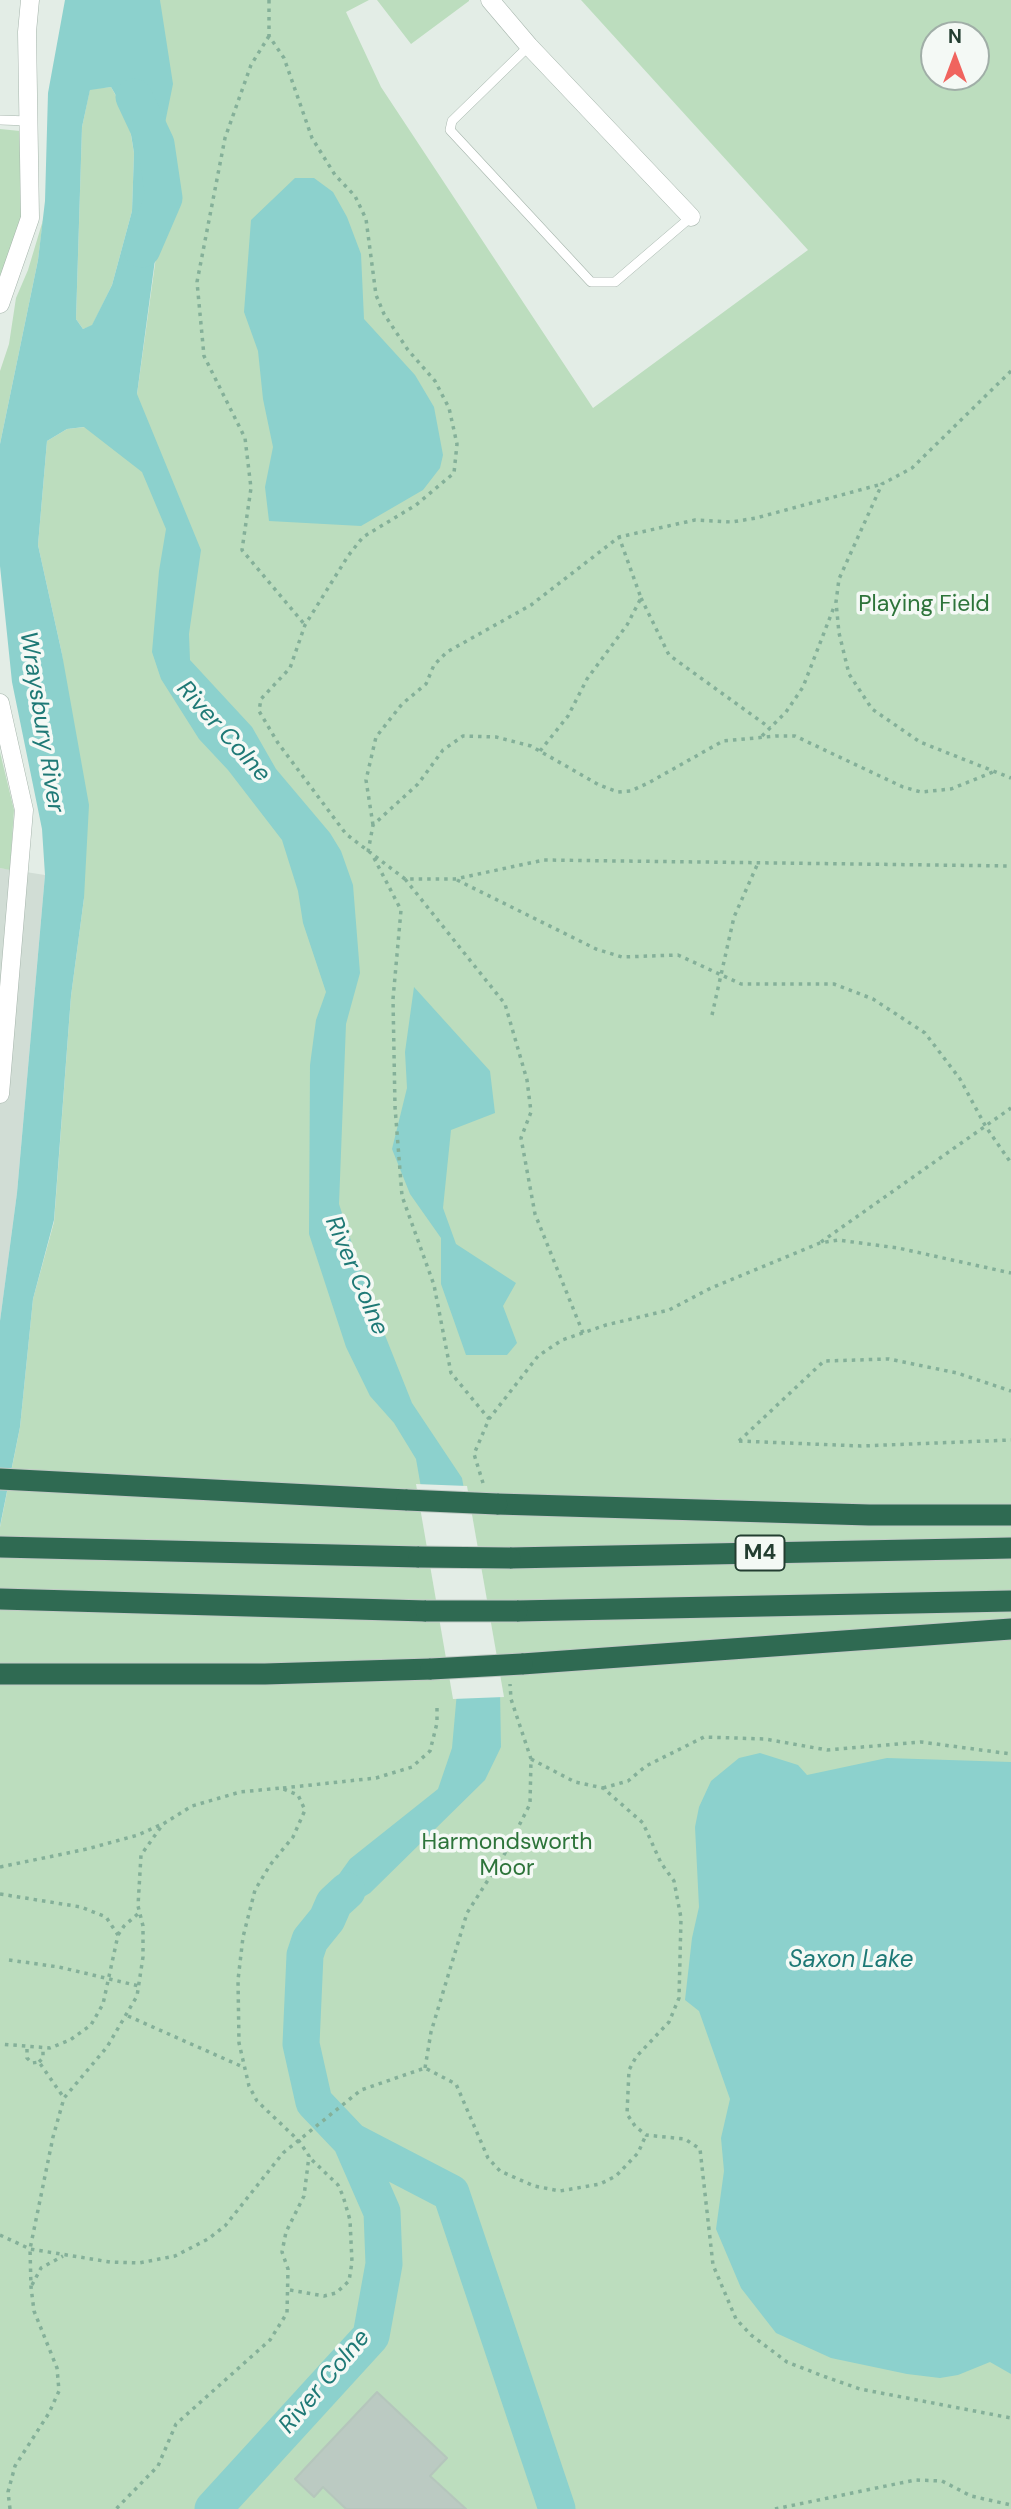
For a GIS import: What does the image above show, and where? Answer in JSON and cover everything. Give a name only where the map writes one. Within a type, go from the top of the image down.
[{"type":"highway","points":[[0,1479],[497,1504],[869,1515],[1011,1515]]},
{"type":"highway","name":"M4","points":[[2,1547],[510,1558],[1011,1548]]},
{"type":"highway","points":[[0,1599],[426,1611],[1011,1601]]},
{"type":"highway","points":[[0,1674],[239,1674],[431,1669],[1011,1629]]},
{"type":"street","points":[[0,304],[30,218],[27,33],[30,0]]},
{"type":"street","points":[[490,0],[529,46],[691,217]]},
{"type":"street","points":[[0,703],[24,810],[2,1039],[0,1094]]},
{"type":"lane","points":[[529,46],[452,121],[450,130],[591,282],[607,285],[615,282],[691,217]]},
{"type":"lane","points":[[0,120],[30,121]]},
{"type":"path","points":[[269,0],[269,36],[251,65],[225,138],[197,282],[204,356],[245,438],[251,488],[242,550],[305,625]]},
{"type":"path","points":[[269,36],[284,58],[312,138],[335,175],[355,196],[366,219],[372,276],[384,314],[435,381],[449,408],[457,444],[454,473],[416,505],[363,537],[305,625],[290,668],[261,699],[259,711],[278,743],[346,834],[405,879],[505,1004],[527,1080],[531,1112],[521,1138],[535,1214],[583,1333]]},
{"type":"path","points":[[368,852],[373,825],[366,780],[376,737],[402,704],[426,684],[434,665],[447,652],[531,606],[619,537],[695,520],[732,522],[756,518],[882,484],[912,468],[1011,371]]},
{"type":"path","points":[[882,484],[839,579],[836,602],[839,633],[849,674],[872,709],[920,742],[1011,778]]},
{"type":"path","points":[[619,537],[641,598],[670,655],[770,728]]},
{"type":"path","points":[[540,751],[568,716],[587,680],[627,625],[641,598]]},
{"type":"path","points":[[761,737],[803,687],[836,602]]},
{"type":"path","points":[[373,825],[418,784],[443,750],[463,736],[496,737],[540,751],[599,785],[618,792],[631,791],[723,741],[761,737],[795,736],[903,788],[921,792],[951,789],[993,772]]},
{"type":"path","points":[[373,857],[401,910],[393,999],[402,1196],[434,1285],[451,1373],[489,1419]]},
{"type":"path","points":[[405,879],[455,879],[544,860],[1011,866]]},
{"type":"path","points":[[712,1015],[734,917],[758,863]]},
{"type":"path","points":[[455,879],[596,949],[622,957],[678,955],[741,984],[834,984],[873,999],[925,1033],[960,1079],[986,1127],[1011,1163]]},
{"type":"path","points":[[820,1244],[1011,1108]]},
{"type":"path","points":[[474,1454],[489,1419],[538,1356],[562,1340],[670,1310],[711,1288],[820,1244],[838,1240],[858,1241],[1011,1273]]},
{"type":"path","points":[[1011,1391],[957,1373],[889,1359],[824,1360],[739,1441],[861,1446],[1011,1440]]},
{"type":"path","points":[[10,2509],[8,2492],[15,2466],[49,2413],[59,2390],[57,2368],[34,2311],[30,2249],[53,2137],[64,2098],[107,2048],[128,2016],[139,1986],[143,1958],[140,1912],[141,1855],[163,1824],[174,1815],[209,1799],[376,1778],[412,1767],[429,1751],[437,1723],[437,1703]]},
{"type":"path","points":[[425,2068],[431,2032],[467,1913],[504,1855],[530,1804],[531,1759],[575,1782],[603,1788],[628,1781],[646,1766],[704,1737],[765,1739],[827,1750],[921,1742],[1011,1754]]},
{"type":"path","points":[[281,1788],[298,1795],[305,1810],[293,1837],[270,1865],[256,1890],[248,1914],[238,1980],[239,2043],[243,2067],[257,2101],[299,2140],[309,2156],[338,2185],[350,2220],[352,2262],[349,2281],[336,2293],[324,2296],[289,2290]]},
{"type":"path","points":[[603,1788],[643,1824],[661,1863],[674,1881],[680,1910],[679,1998],[669,2022],[636,2057],[626,2084],[627,2114],[635,2126],[646,2135],[685,2139],[701,2149],[713,2265],[736,2319],[751,2335],[787,2362],[860,2389],[1011,2418]]},
{"type":"path","points":[[0,1867],[100,1846],[138,1835],[163,1824]]},
{"type":"path","points":[[0,1894],[81,1907],[106,1916],[118,1935]]},
{"type":"path","points":[[0,2045],[27,2049],[36,2045],[43,2049],[70,2040],[91,2025],[103,2004],[118,1935],[140,1912]]},
{"type":"path","points":[[9,1960],[59,1967],[139,1986]]},
{"type":"path","points":[[128,2016],[243,2067]]},
{"type":"path","points":[[27,2049],[26,2058],[32,2063],[39,2062],[44,2055],[43,2049]]},
{"type":"path","points":[[39,2062],[64,2098]]},
{"type":"path","points":[[0,2235],[30,2249],[65,2255],[139,2263],[175,2256],[208,2239],[225,2226],[283,2153],[360,2090],[425,2068],[456,2084],[488,2158],[500,2171],[534,2186],[560,2191],[600,2184],[616,2176],[638,2153],[646,2135]]},
{"type":"path","points":[[116,2509],[158,2466],[176,2424],[270,2340],[287,2313],[289,2290],[282,2252],[286,2231],[304,2196],[309,2176],[309,2156]]},
{"type":"path","points":[[31,2287],[41,2268],[65,2255]]},
{"type":"path","points":[[775,2509],[915,2480],[942,2480],[971,2497],[1011,2505]]},
{"type":"shaded area","points":[[0,868],[45,875],[17,1193],[0,1321]]},
{"type":"green space","name":"Harmondsworth Moor","points":[[160,0],[369,0],[346,12],[381,87],[593,408],[808,250],[581,0],[1011,0],[1011,2509],[0,2509],[0,1527],[20,1427],[33,1299],[54,1222],[71,996],[84,898],[62,654],[38,545],[47,441],[67,429],[85,427],[137,394],[164,199],[156,144],[164,128]]},
{"type":"green space","points":[[377,0],[469,0],[469,1],[411,44]]},
{"type":"green space","points":[[111,87],[128,117],[134,153],[132,211],[112,285],[92,326],[83,329],[76,319],[82,127],[90,89]]},
{"type":"green space","points":[[0,129],[20,131],[22,218],[0,277]]},
{"type":"green space","points":[[43,220],[38,260],[0,444],[0,371],[9,344],[16,298],[28,270]]},
{"type":"green space","points":[[0,752],[14,810],[10,870],[0,868]]},
{"type":"water","name":"Wraysbury River","points":[[65,0],[160,0],[173,84],[164,128],[156,144],[163,200],[137,394],[201,550],[189,634],[190,660],[252,727],[276,769],[330,833],[341,851],[353,885],[360,973],[346,1024],[339,1204],[367,1290],[412,1403],[462,1478],[500,1690],[501,1747],[485,1780],[370,1893],[342,1910],[319,1930],[320,1901],[350,1859],[438,1789],[452,1748],[457,1692],[416,1459],[394,1423],[370,1396],[346,1347],[309,1234],[310,1065],[316,1020],[326,992],[303,923],[298,891],[282,840],[228,770],[199,739],[161,679],[152,652],[159,571],[166,529],[142,472],[84,427],[67,429],[47,441],[38,545],[62,654],[89,805],[84,898],[71,996],[54,1220],[33,1299],[20,1427],[0,1526],[0,1321],[17,1193],[45,875],[42,829],[12,682],[0,566],[0,444],[38,260],[45,201],[48,93]],"holes":[[[111,87],[128,116],[134,153],[132,211],[112,285],[92,325],[83,329],[76,319],[82,127],[90,90]]]},
{"type":"water","points":[[295,178],[314,178],[333,192],[347,217],[361,254],[364,319],[415,375],[434,407],[443,455],[440,468],[423,490],[361,526],[269,521],[265,487],[273,447],[263,399],[258,351],[244,312],[251,220]]},
{"type":"water","points":[[414,987],[490,1071],[495,1113],[451,1130],[443,1208],[456,1244],[516,1283],[503,1306],[517,1343],[507,1355],[466,1355],[441,1284],[441,1238],[410,1194],[392,1149],[407,1088],[405,1052]]},
{"type":"water","name":"Saxon Lake","points":[[760,1753],[798,1765],[807,1775],[887,1758],[1011,1762],[1011,2374],[990,2362],[958,2375],[940,2378],[907,2374],[831,2358],[776,2333],[741,2288],[716,2229],[724,2171],[721,2138],[730,2099],[699,2011],[685,2000],[692,1938],[699,1907],[695,1827],[699,1807],[711,1781],[739,1758]]},
{"type":"pier","points":[[416,1484],[467,1486],[504,1697],[453,1699]]},
{"type":"building","points":[[377,2392],[447,2458],[430,2476],[466,2509],[346,2509],[323,2487],[314,2497],[295,2479]]},
{"type":"waterway","name":"River Colne","points":[[134,97],[156,144],[164,198],[142,249]]},
{"type":"waterway","name":"River Colne","points":[[213,2509],[371,2336],[384,2264],[382,2212],[351,2141],[314,2102],[301,2044],[305,1955],[310,1940],[327,1919],[334,1903],[347,1891]]},
{"type":"waterway","points":[[351,2141],[451,2193],[557,2509]]},
{"type":"park label","name":"Playing Field","points":[[924,605]]}]
